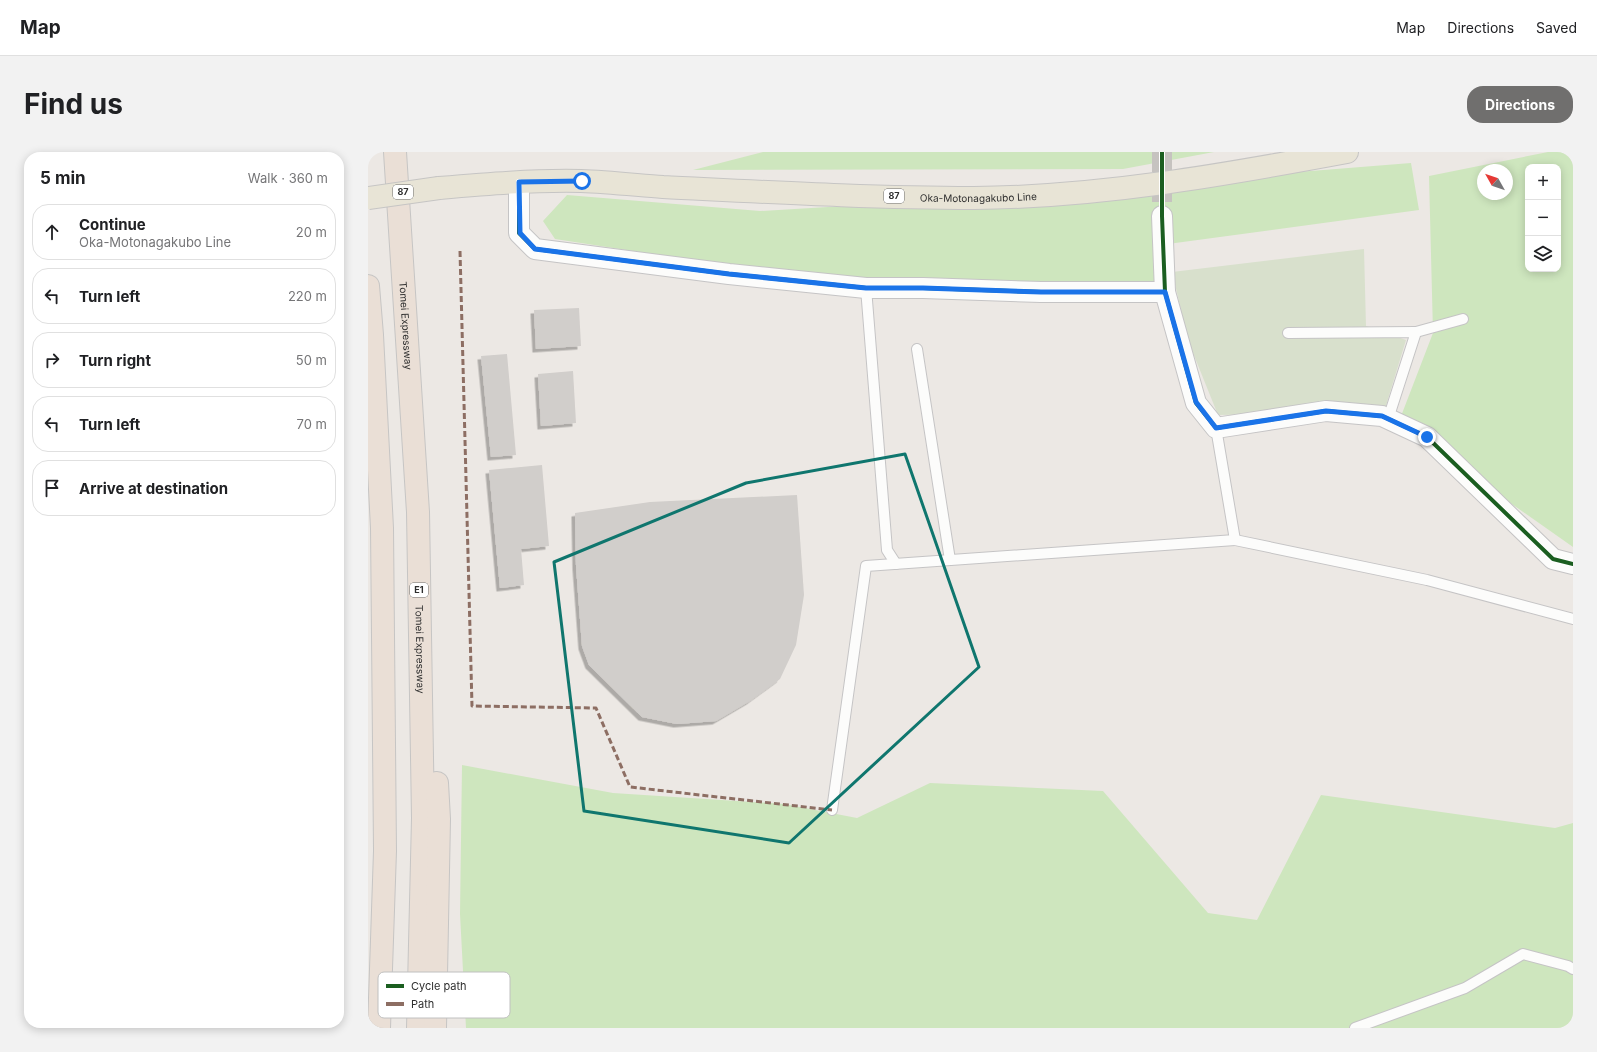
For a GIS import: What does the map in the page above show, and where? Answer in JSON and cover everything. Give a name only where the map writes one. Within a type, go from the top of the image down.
[{"type":"highway","name":"Tomei Expressway","points":[[395,152],[418,512],[423,818],[419,972]]},
{"type":"highway","points":[[368,286],[382,528],[385,851],[381,972]]},
{"type":"highway","points":[[418,512],[431,646],[438,819],[436,972]]},
{"type":"highway","points":[[379,1018],[379,1028]]},
{"type":"highway","name":"Tomei Expressway","points":[[418,1018],[418,1028]]},
{"type":"highway","points":[[435,1018],[435,1028]]},
{"type":"main road","name":"Oka-Motonagakubo Line","points":[[368,198],[439,188],[519,182],[582,181],[844,196],[976,198],[1074,194],[1140,187],[1347,152]]},
{"type":"street","points":[[519,182],[520,233],[535,249],[729,274],[866,288],[923,288],[1041,292],[1165,292]]},
{"type":"street","points":[[1162,216],[1165,292],[1196,402],[1216,428],[1326,411],[1382,416],[1427,437],[1554,559],[1573,564]]},
{"type":"lane","points":[[866,288],[887,550],[896,564]]},
{"type":"lane","points":[[1288,333],[1416,332],[1463,319]]},
{"type":"lane","points":[[1388,419],[1416,332]]},
{"type":"lane","points":[[917,350],[950,560]]},
{"type":"lane","points":[[1216,428],[1235,540]]},
{"type":"lane","points":[[832,810],[866,566],[1235,540],[1427,580],[1573,619]]},
{"type":"lane","points":[[1354,1028],[1465,988],[1523,954],[1568,966],[1573,969]]},
{"type":"highlighted area","points":[[905,454],[979,667],[789,843],[584,811],[554,562],[746,483]]},
{"type":"green space","points":[[763,152],[1214,152],[1123,169],[693,170]]},
{"type":"green space","points":[[1548,152],[1573,152],[1573,547],[1398,424],[1433,333],[1429,176],[1477,166],[1477,200],[1513,200],[1513,164],[1488,164]]},
{"type":"green space","points":[[1411,163],[1419,210],[1153,246],[1157,285],[874,288],[555,239],[543,221],[567,195],[760,211],[975,198]]},
{"type":"green space","points":[[1364,249],[1366,326],[1406,340],[1384,412],[1218,415],[1189,343],[1172,272]]},
{"type":"green space","points":[[462,765],[613,793],[784,804],[857,818],[930,783],[1103,791],[1208,913],[1257,920],[1321,795],[1555,828],[1573,823],[1573,1028],[466,1028],[465,1018],[510,1018],[510,972],[463,972],[460,914]]},
{"type":"building","points":[[579,308],[581,346],[536,349],[534,310]]},
{"type":"building","points":[[507,354],[516,455],[491,457],[481,356]]},
{"type":"building","points":[[573,371],[576,423],[541,426],[538,374]]},
{"type":"building","points":[[542,465],[549,546],[521,549],[524,585],[500,588],[489,470]]},
{"type":"building","points":[[797,495],[804,595],[796,645],[780,679],[750,701],[716,721],[677,724],[642,717],[589,665],[582,646],[576,566],[575,513],[650,502]]},
{"type":"tunnel","points":[[1162,152],[1162,216]]},
{"type":"marked path","points":[[460,251],[472,706],[596,708],[630,787],[832,810]]},
{"type":"cycle path","points":[[1162,152],[1162,216],[1165,292],[1196,403],[1216,428],[1326,411],[1382,416],[1427,437],[1553,559],[1573,564]]},
{"type":"cycle path","points":[[519,182],[519,233],[535,249],[729,274],[866,288],[923,288],[1041,292],[1165,292]]},
{"type":"route","points":[[582,181],[519,182],[520,233],[535,249],[729,274],[866,288],[923,288],[1041,292],[1165,292],[1196,402],[1216,428],[1326,411],[1382,416],[1427,437]]}]
